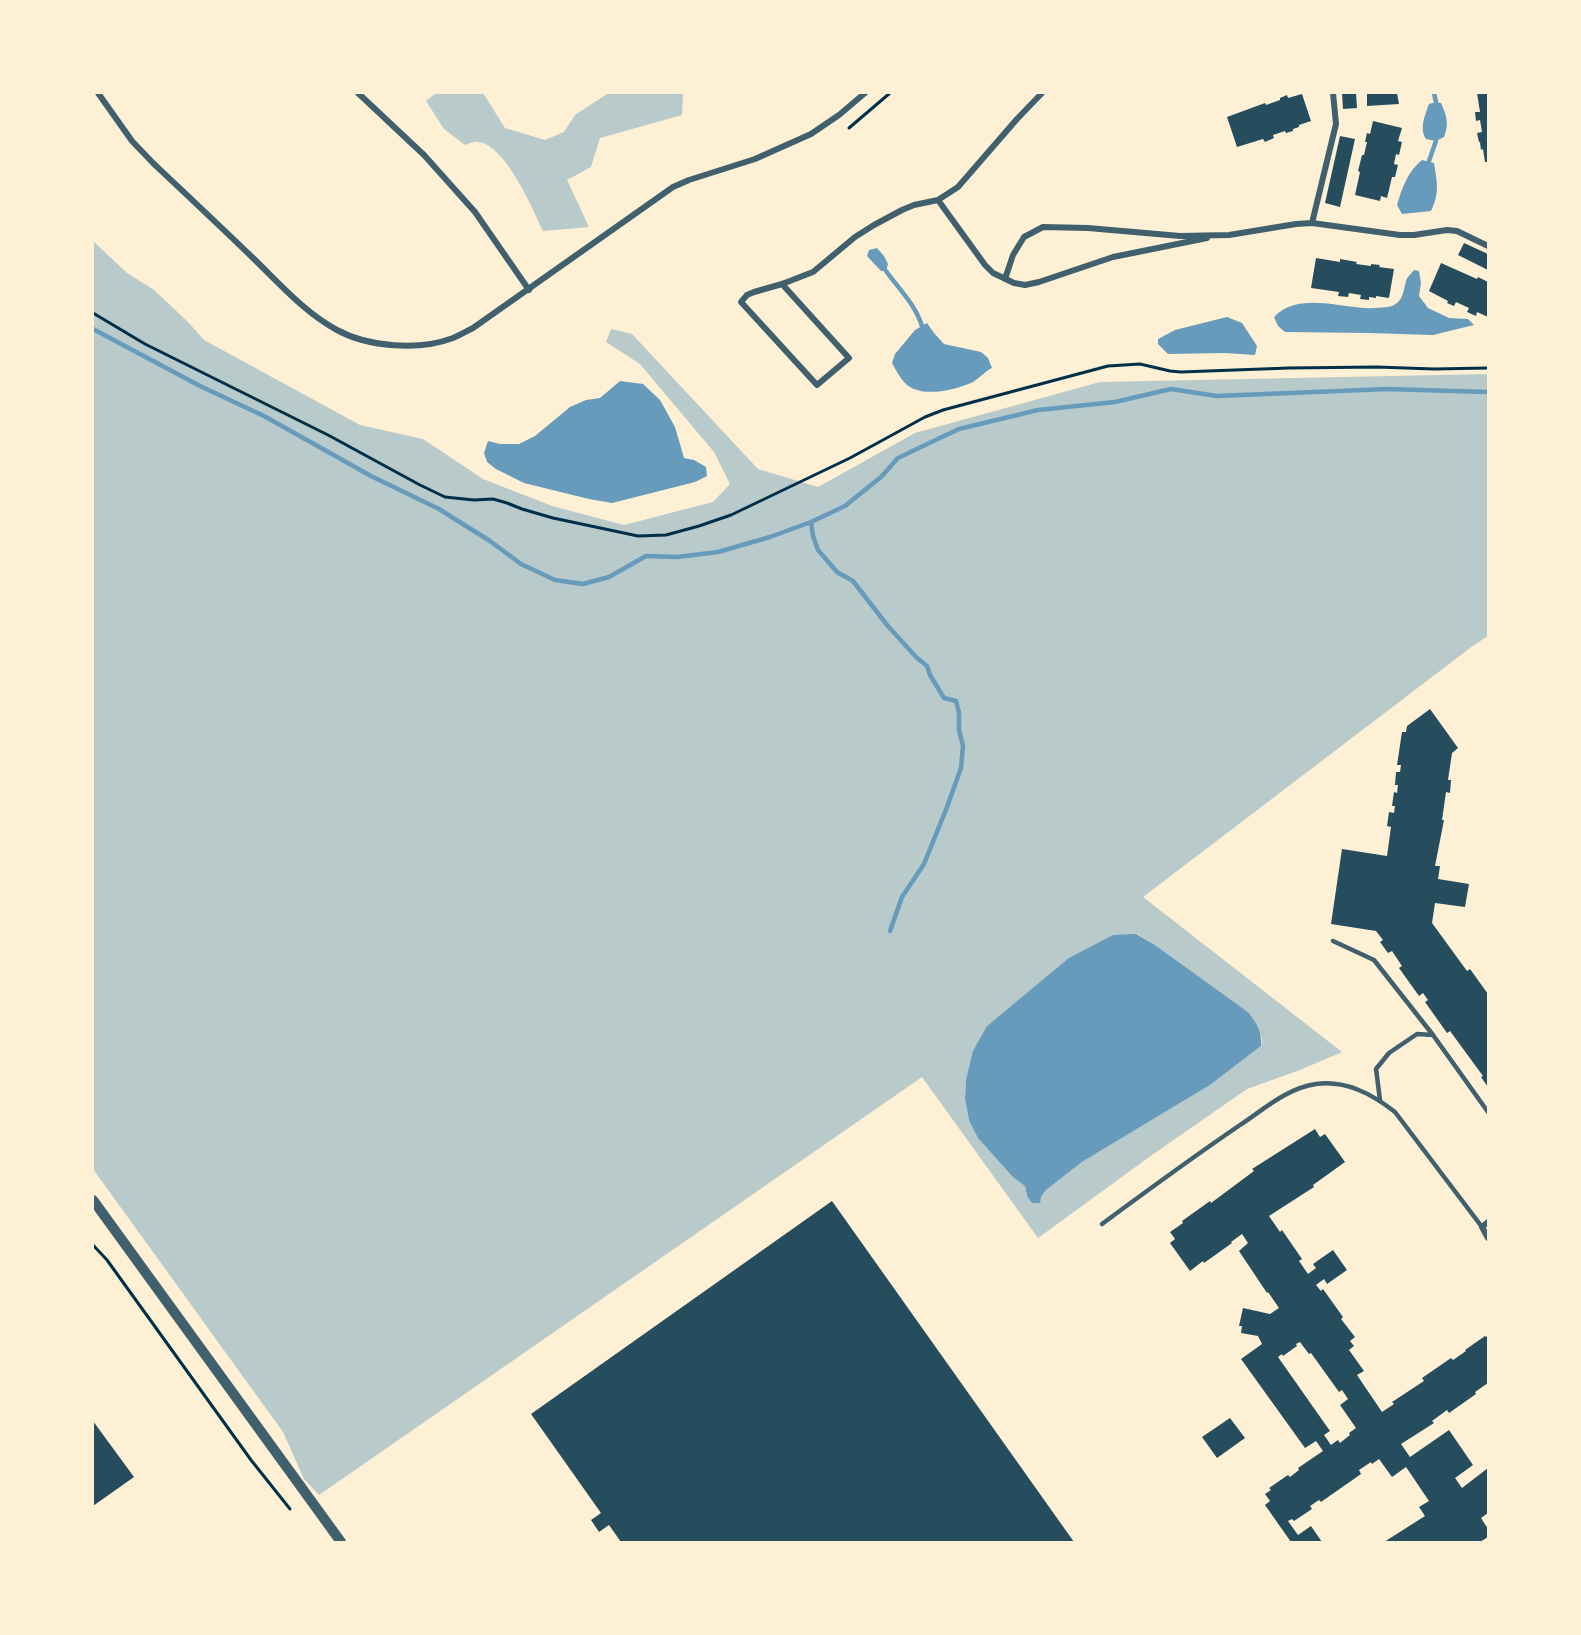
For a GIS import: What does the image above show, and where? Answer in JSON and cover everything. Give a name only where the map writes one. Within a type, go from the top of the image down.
[{"type":"street","points":[[98,93],[132,141],[153,163],[306,308],[337,330],[355,338],[374,344],[413,345],[451,339],[473,328],[673,187],[754,159],[811,134],[866,93]]},
{"type":"street","points":[[358,93],[424,155],[475,212],[529,290]]},
{"type":"street","points":[[783,284],[849,358],[817,385],[741,302],[747,295],[754,292],[813,272],[855,237],[902,210],[939,200],[958,187],[1042,93]]},
{"type":"street","points":[[1312,223],[1336,124],[1334,93]]},
{"type":"street","points":[[939,200],[993,273],[1014,283],[1025,285],[1113,257],[1296,224],[1312,223],[1400,235],[1457,231],[1488,246]]},
{"type":"street","points":[[1005,279],[1013,255],[1024,237],[1042,228],[1088,228],[1180,236],[1229,235]]},
{"type":"street","points":[[93,1200],[341,1542]]},
{"type":"street","points":[[1485,1225],[1488,1238]]},
{"type":"lane","points":[[1333,941],[1374,960],[1433,1035],[1488,1112]]},
{"type":"lane","points":[[1380,1100],[1376,1069],[1389,1053],[1417,1034],[1433,1035]]},
{"type":"lane","points":[[1102,1224],[1203,1150],[1290,1092],[1314,1084],[1332,1083],[1358,1089],[1380,1100],[1395,1112],[1485,1225]]},
{"type":"path","points":[[849,128],[890,93]]},
{"type":"path","points":[[93,313],[145,344],[328,435],[445,497],[462,500],[493,499],[553,519],[638,536],[666,535],[731,515],[850,458],[942,410],[1108,366],[1140,364],[1181,372],[1288,368],[1488,368]]},
{"type":"path","points":[[93,1245],[108,1260],[251,1460],[290,1509]]},
{"type":"shaded area","points":[[436,93],[483,93],[505,128],[545,140],[564,132],[575,115],[607,94],[683,93],[682,115],[600,138],[591,167],[567,180],[589,227],[543,231],[517,179],[498,154],[488,145],[478,142],[465,145],[444,129],[426,101]]},
{"type":"shaded area","points":[[93,241],[127,273],[154,290],[204,340],[360,425],[423,439],[483,479],[552,506],[624,525],[713,502],[730,484],[714,452],[640,364],[606,342],[611,329],[632,334],[758,469],[818,487],[915,433],[1100,382],[1488,374],[1488,636],[1143,897],[1342,1052],[1247,1089],[1038,1238],[922,1077],[319,1495],[304,1479],[283,1432],[93,1169]],"holes":[[[1137,934],[1248,1012],[1262,1038],[1261,1046],[1210,1085],[1082,1162],[1046,1190],[1041,1197],[1027,1196],[1025,1186],[969,1120],[965,1099],[966,1080],[987,1026],[1033,989]]]},
{"type":"water","points":[[1441,103],[1447,124],[1444,137],[1436,141],[1426,139],[1423,126],[1429,104]]},
{"type":"water","points":[[1422,160],[1434,163],[1437,187],[1434,205],[1431,211],[1402,214],[1397,205],[1401,192],[1409,175]]},
{"type":"water","points":[[877,248],[888,264],[886,271],[881,271],[867,256],[869,250]]},
{"type":"water","points":[[1414,270],[1419,271],[1421,283],[1419,296],[1428,308],[1449,318],[1468,319],[1474,325],[1433,335],[1285,332],[1278,326],[1274,317],[1296,304],[1323,303],[1363,308],[1392,306],[1401,297],[1407,280]]},
{"type":"water","points":[[1227,317],[1242,323],[1257,346],[1255,355],[1168,354],[1158,344],[1158,339],[1175,330]]},
{"type":"water","points":[[927,323],[944,344],[981,352],[988,358],[992,368],[973,382],[957,388],[929,392],[912,388],[903,381],[892,363],[895,354],[915,330]]},
{"type":"water","points":[[620,381],[643,384],[660,400],[675,427],[684,458],[694,460],[706,467],[707,476],[695,482],[612,503],[524,483],[487,462],[484,453],[488,441],[500,444],[519,444],[535,436],[570,407],[586,400],[600,398]]},
{"type":"water","points":[[1136,934],[1155,945],[1248,1012],[1258,1028],[1261,1046],[1210,1085],[1082,1162],[1046,1190],[1040,1203],[1032,1203],[1027,1196],[1025,1186],[1013,1177],[978,1138],[969,1120],[965,1099],[966,1080],[973,1051],[987,1026],[1069,958],[1113,935]]},
{"type":"building","points":[[1342,93],[1356,93],[1357,108],[1343,109]]},
{"type":"building","points":[[1367,93],[1397,93],[1399,104],[1367,106]]},
{"type":"building","points":[[1477,93],[1488,93],[1488,162],[1485,162],[1477,133],[1482,132],[1480,120],[1476,121],[1475,112],[1480,112]]},
{"type":"building","points":[[1302,94],[1311,121],[1299,125],[1293,131],[1273,135],[1274,138],[1265,142],[1263,139],[1237,147],[1227,117],[1280,100],[1287,95],[1288,98]]},
{"type":"building","points":[[1373,121],[1402,128],[1398,141],[1402,142],[1394,164],[1398,165],[1395,177],[1392,177],[1387,198],[1381,196],[1380,201],[1355,195],[1367,133],[1370,134]]},
{"type":"building","points":[[1340,136],[1355,139],[1340,207],[1325,203]]},
{"type":"building","points":[[1464,243],[1488,254],[1488,270],[1458,255]]},
{"type":"building","points":[[1316,258],[1340,262],[1340,259],[1357,262],[1356,264],[1380,265],[1379,267],[1394,269],[1389,298],[1376,296],[1376,298],[1369,297],[1369,300],[1360,299],[1361,295],[1349,293],[1348,297],[1338,296],[1339,292],[1311,288]]},
{"type":"building","points":[[1441,263],[1488,282],[1488,317],[1477,312],[1476,316],[1467,312],[1469,308],[1456,302],[1454,306],[1429,291]]},
{"type":"building","points":[[1430,709],[1458,748],[1452,753],[1448,780],[1451,780],[1450,793],[1446,792],[1442,820],[1444,820],[1435,866],[1440,866],[1438,879],[1469,884],[1465,907],[1435,903],[1432,923],[1467,971],[1470,969],[1488,994],[1488,1087],[1481,1077],[1483,1076],[1450,1031],[1447,1033],[1425,1002],[1428,1000],[1423,993],[1419,996],[1399,968],[1402,966],[1392,951],[1388,953],[1380,942],[1383,940],[1376,931],[1331,924],[1342,849],[1387,856],[1391,827],[1387,826],[1389,812],[1394,813],[1395,806],[1392,806],[1394,792],[1397,793],[1398,785],[1395,785],[1396,772],[1400,772],[1401,765],[1397,765],[1402,732],[1406,732],[1407,726]]},
{"type":"building","points":[[1315,1129],[1320,1137],[1325,1134],[1345,1162],[1313,1185],[1314,1187],[1269,1216],[1302,1259],[1299,1261],[1308,1274],[1316,1268],[1313,1264],[1333,1250],[1347,1270],[1327,1284],[1324,1279],[1316,1285],[1321,1291],[1323,1289],[1355,1337],[1350,1341],[1354,1346],[1349,1350],[1364,1371],[1357,1375],[1382,1412],[1394,1404],[1392,1402],[1424,1381],[1422,1378],[1451,1358],[1453,1360],[1488,1335],[1488,1383],[1449,1413],[1447,1410],[1432,1421],[1434,1423],[1401,1444],[1410,1457],[1449,1430],[1473,1465],[1455,1478],[1462,1488],[1488,1468],[1488,1513],[1481,1518],[1488,1529],[1488,1537],[1480,1542],[1384,1542],[1425,1516],[1419,1507],[1429,1501],[1406,1467],[1392,1477],[1379,1459],[1359,1470],[1361,1474],[1321,1502],[1319,1500],[1310,1506],[1312,1509],[1294,1521],[1292,1519],[1288,1521],[1298,1535],[1311,1526],[1322,1542],[1291,1542],[1265,1505],[1270,1501],[1265,1494],[1271,1490],[1269,1488],[1288,1475],[1290,1477],[1299,1470],[1298,1468],[1323,1451],[1316,1441],[1305,1448],[1241,1359],[1262,1344],[1258,1336],[1241,1333],[1242,1326],[1239,1326],[1243,1308],[1270,1314],[1279,1308],[1239,1251],[1248,1243],[1242,1234],[1190,1271],[1170,1243],[1175,1239],[1170,1232],[1183,1223],[1182,1221],[1210,1201],[1211,1203],[1254,1171],[1252,1169]],"holes":[[[1300,1342],[1309,1354],[1311,1353],[1339,1392],[1342,1390],[1348,1399],[1340,1405],[1356,1428],[1340,1443],[1338,1440],[1331,1445],[1324,1435],[1330,1431],[1278,1357],[1282,1354],[1283,1356]]]},
{"type":"building","points":[[832,1201],[1074,1542],[621,1542],[609,1525],[599,1532],[591,1520],[601,1513],[531,1414]]},
{"type":"building","points":[[1230,1418],[1245,1438],[1217,1458],[1202,1437]]},
{"type":"building","points":[[93,1421],[134,1477],[93,1506]]},
{"type":"waterway","points":[[1434,93],[1436,102]]},
{"type":"waterway","points":[[1429,161],[1436,141]]},
{"type":"waterway","points":[[886,271],[911,304],[922,326]]},
{"type":"waterway","points":[[93,329],[200,386],[264,416],[371,476],[439,509],[490,541],[521,564],[555,580],[583,584],[609,577],[646,556],[677,557],[718,552],[811,522],[845,506],[881,477],[898,458],[959,429],[1038,410],[1115,402],[1171,389],[1217,396],[1387,389],[1488,392]]},
{"type":"waterway","points":[[811,522],[818,550],[837,572],[853,581],[887,625],[927,666],[944,698],[956,701],[959,713],[959,730],[963,746],[961,768],[924,864],[902,897],[890,931]]}]
